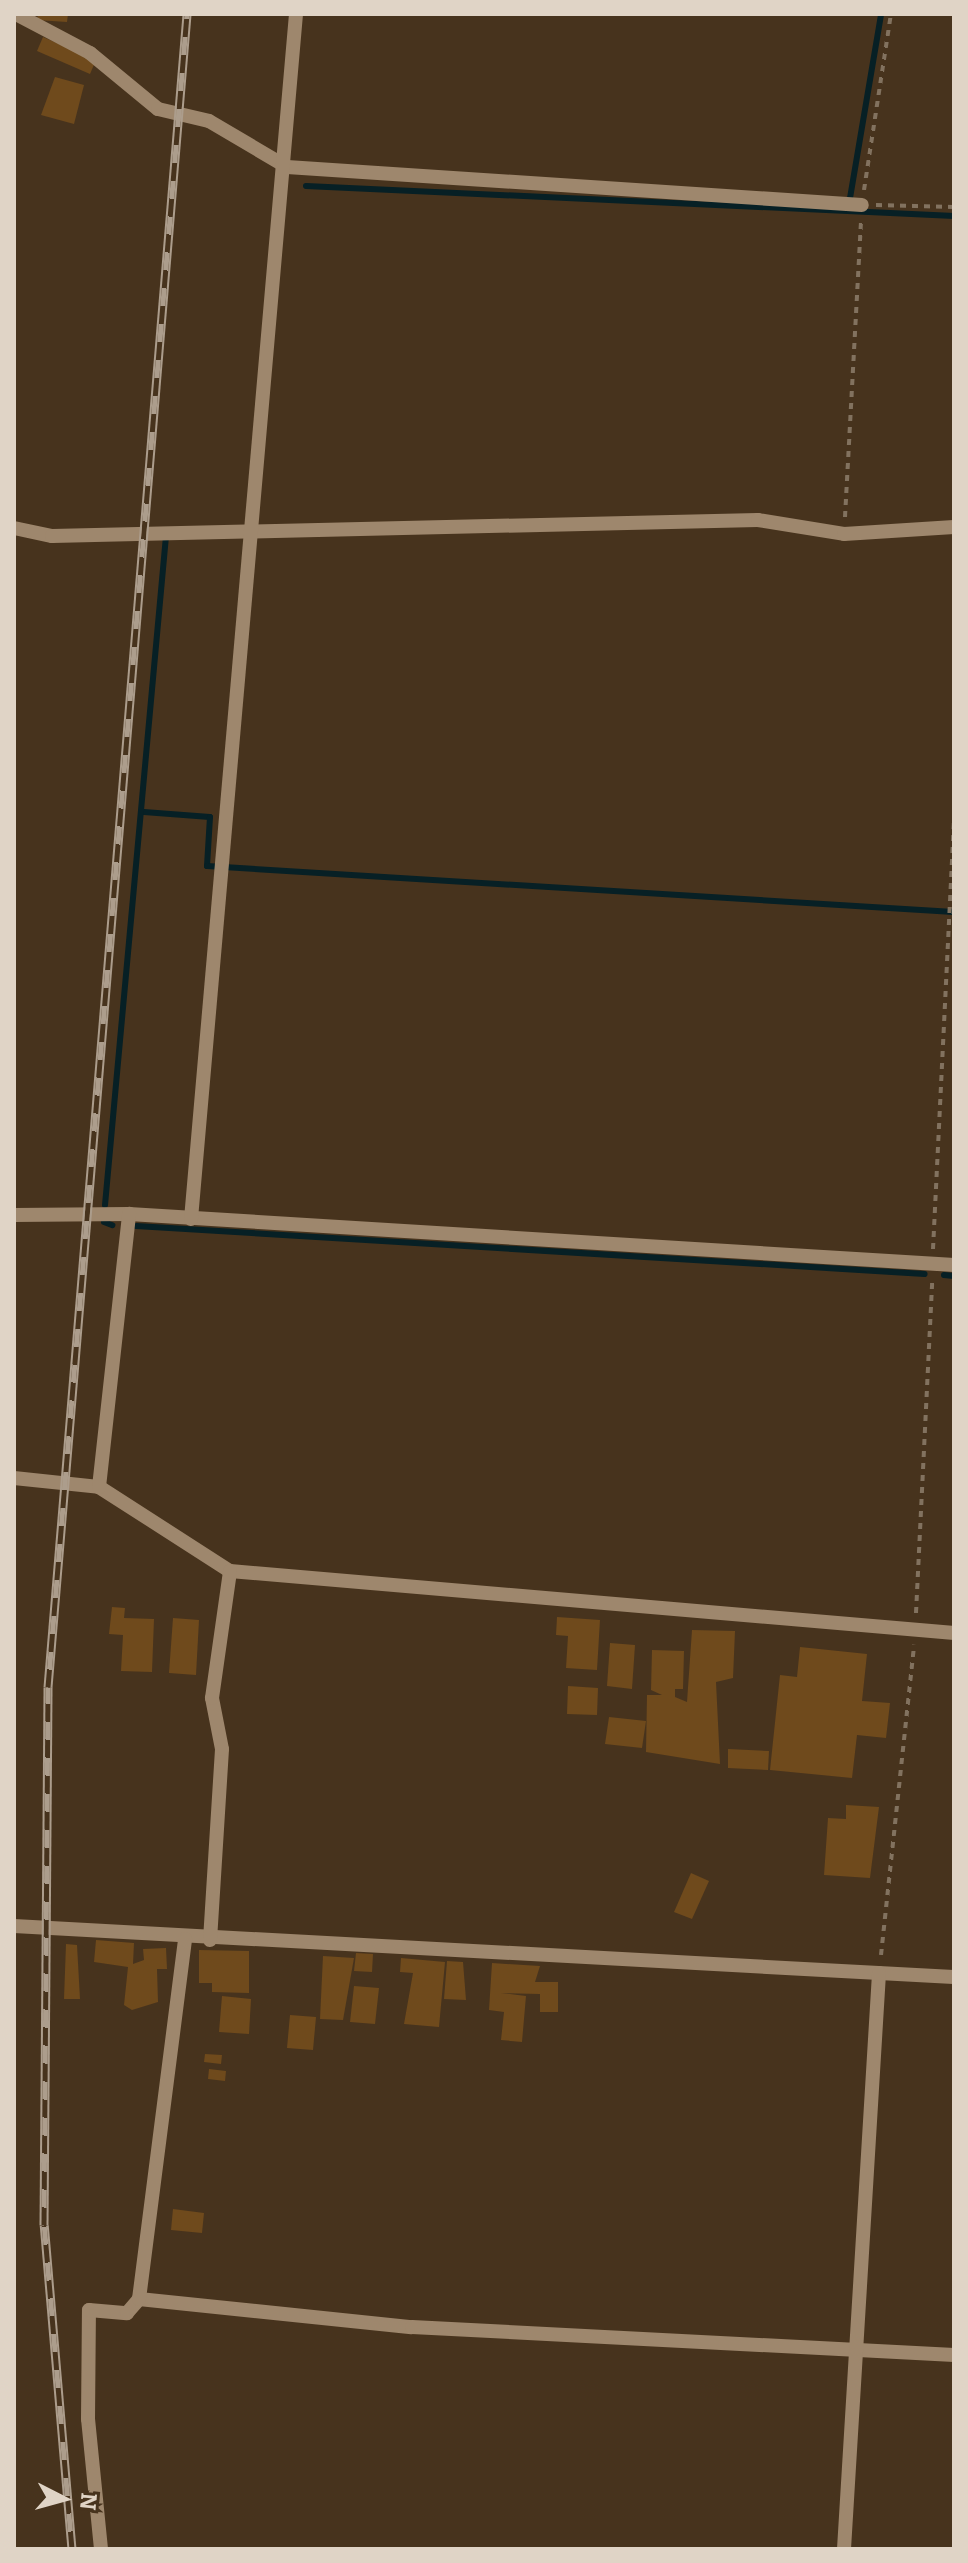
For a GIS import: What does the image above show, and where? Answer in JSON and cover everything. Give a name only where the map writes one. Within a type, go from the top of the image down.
[{"type":"street","points":[[16,14],[90,53],[158,109],[209,121],[287,167],[862,205]]},
{"type":"street","points":[[191,1219],[250,535],[287,167],[296,14]]},
{"type":"street","points":[[14,528],[52,536],[250,535],[758,520],[844,534],[954,527]]},
{"type":"street","points":[[99,1487],[129,1214]]},
{"type":"street","points":[[14,1215],[129,1214],[954,1265]]},
{"type":"street","points":[[14,1478],[99,1487],[230,1571],[954,1633]]},
{"type":"street","points":[[210,1940],[222,1749],[212,1698],[230,1571]]},
{"type":"street","points":[[14,1926],[185,1939],[954,1977]]},
{"type":"street","points":[[101,2549],[88,2419],[89,2310],[127,2313],[139,2299],[185,1939]]},
{"type":"street","points":[[844,2549],[879,1973]]},
{"type":"street","points":[[139,2299],[412,2327],[954,2355]]},
{"type":"path","points":[[844,534],[862,205],[891,14]]},
{"type":"path","points":[[862,205],[954,207]]},
{"type":"path","points":[[879,1973],[915,1630],[954,820]]},
{"type":"building","points":[[38,14],[68,14],[67,22],[37,20]]},
{"type":"building","points":[[43,37],[96,60],[90,74],[37,51]]},
{"type":"building","points":[[55,77],[84,85],[74,124],[41,115]]},
{"type":"building","points":[[112,1607],[125,1608],[124,1618],[154,1619],[152,1672],[121,1671],[123,1635],[109,1634]]},
{"type":"building","points":[[557,1617],[600,1620],[597,1670],[566,1668],[568,1636],[556,1635]]},
{"type":"building","points":[[173,1618],[199,1620],[196,1675],[169,1673]]},
{"type":"building","points":[[692,1630],[735,1631],[733,1678],[716,1682],[720,1764],[646,1752],[647,1695],[662,1695],[651,1690],[652,1650],[684,1651],[683,1689],[675,1689],[675,1697],[687,1702]]},
{"type":"building","points":[[610,1643],[635,1645],[632,1689],[607,1686]]},
{"type":"building","points":[[800,1647],[867,1654],[862,1701],[890,1703],[886,1738],[857,1735],[852,1778],[770,1770],[780,1675],[797,1677]]},
{"type":"building","points":[[568,1686],[598,1688],[597,1715],[567,1714]]},
{"type":"building","points":[[609,1717],[646,1721],[642,1748],[605,1744]]},
{"type":"building","points":[[728,1749],[769,1751],[768,1770],[728,1768]]},
{"type":"building","points":[[846,1805],[879,1807],[870,1878],[824,1875],[828,1818],[846,1819]]},
{"type":"building","points":[[691,1873],[709,1881],[692,1919],[674,1912]]},
{"type":"building","points":[[96,1940],[134,1943],[133,1964],[144,1960],[143,1949],[166,1948],[167,1969],[157,1969],[158,2002],[132,2010],[124,2005],[128,1967],[94,1962]]},
{"type":"building","points":[[66,1944],[77,1945],[80,1999],[64,1999]]},
{"type":"building","points":[[199,1950],[249,1951],[249,1993],[212,1992],[212,1983],[199,1983]]},
{"type":"building","points":[[356,1953],[373,1954],[372,1972],[354,1971]]},
{"type":"building","points":[[323,1956],[354,1958],[343,2020],[320,2019]]},
{"type":"building","points":[[401,1958],[445,1962],[439,2027],[404,2024],[413,1973],[400,1972]]},
{"type":"building","points":[[447,1961],[463,1962],[466,2000],[444,1999]]},
{"type":"building","points":[[492,1963],[540,1966],[535,1982],[558,1982],[558,2012],[540,2012],[540,1994],[501,1993],[526,1996],[522,2042],[501,2040],[504,2012],[489,2010]]},
{"type":"building","points":[[354,1986],[379,1988],[375,2024],[350,2022]]},
{"type":"building","points":[[222,1996],[251,1999],[249,2034],[219,2032]]},
{"type":"building","points":[[290,2015],[316,2017],[313,2050],[287,2048]]},
{"type":"building","points":[[205,2054],[222,2055],[221,2064],[204,2062]]},
{"type":"building","points":[[209,2069],[226,2071],[225,2081],[208,2079]]},
{"type":"building","points":[[173,2209],[204,2213],[202,2233],[171,2230]]},
{"type":"waterway","points":[[849,204],[881,14]]},
{"type":"waterway","points":[[306,186],[954,216]]},
{"type":"waterway","points":[[105,1205],[166,536]]},
{"type":"waterway","points":[[144,812],[210,817],[207,866],[954,912]]},
{"type":"waterway","points":[[104,1222],[112,1225]]},
{"type":"waterway","points":[[136,1226],[925,1274]]},
{"type":"waterway","points":[[944,1275],[954,1276]]},
{"type":"railway","points":[[72,2549],[44,2225],[48,1687],[187,14]]}]
